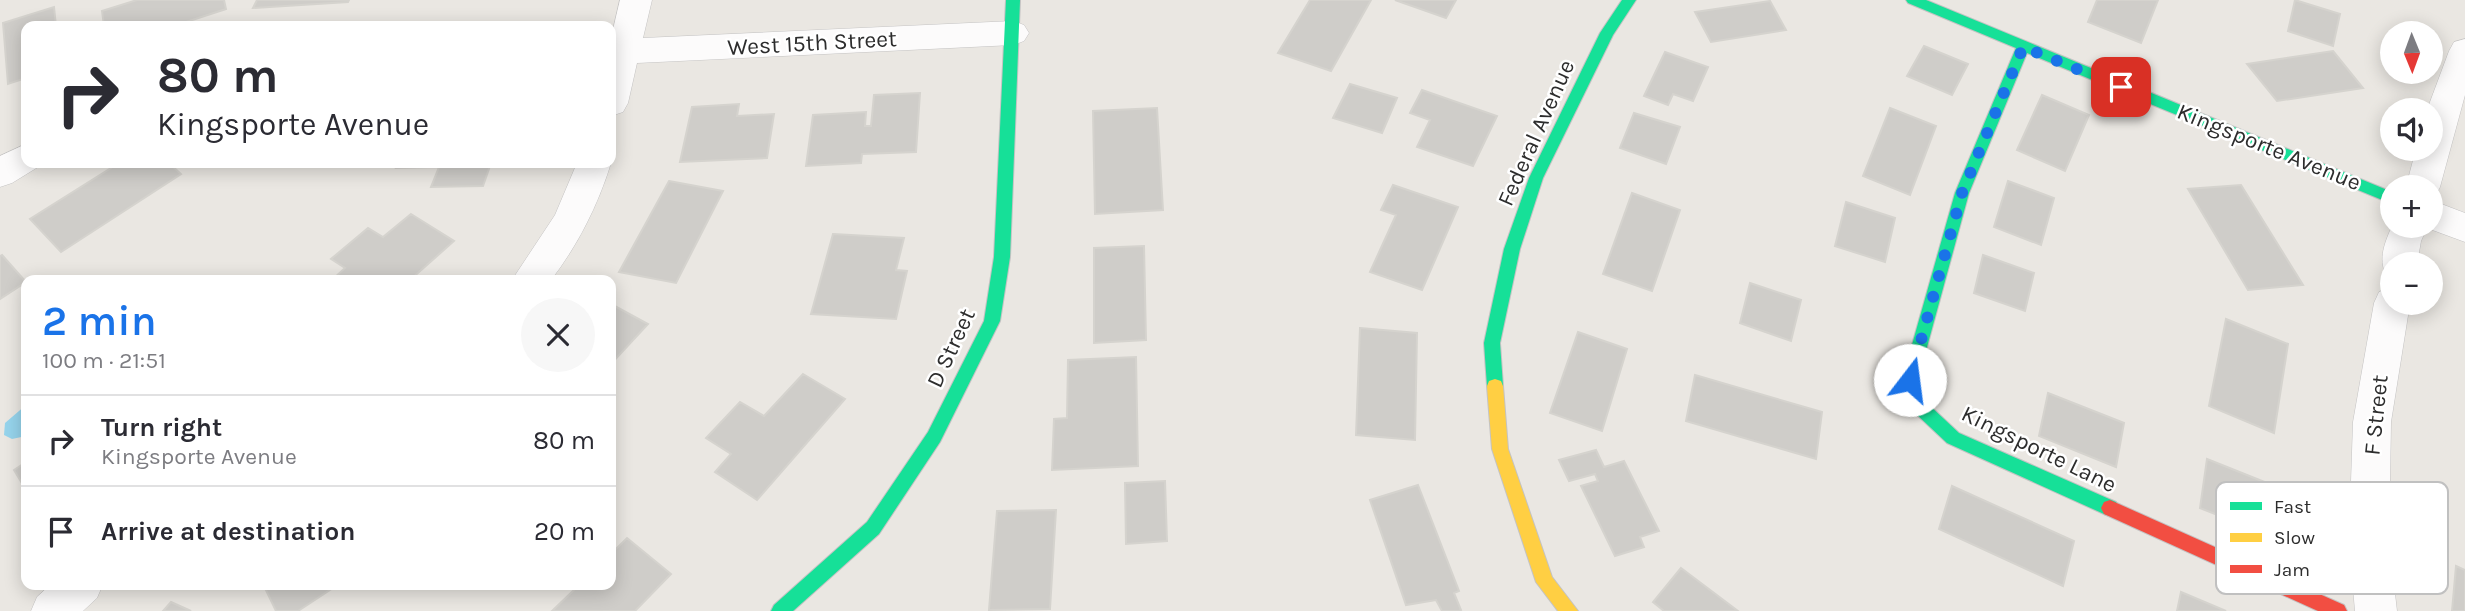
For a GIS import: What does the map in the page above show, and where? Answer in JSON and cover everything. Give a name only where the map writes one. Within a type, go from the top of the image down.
[{"type":"street","points":[[618,52],[636,0]]},
{"type":"street","name":"D Street","points":[[780,611],[873,528],[934,438],[992,321],[1002,257],[1013,0]]},
{"type":"street","name":"Federal Avenue","points":[[1569,611],[1545,582],[1500,449],[1492,343],[1512,249],[1536,178],[1607,33],[1629,0]]},
{"type":"street","name":"Kingsporte Avenue","points":[[1913,0],[2380,193]]},
{"type":"street","name":"West 15th Street","points":[[618,52],[1013,33]]},
{"type":"street","name":"Kingsporte Lane","points":[[2023,47],[1962,193],[1910,380],[1920,407],[1953,438],[2216,556]]},
{"type":"street","points":[[2426,175],[2447,99],[2465,51]]},
{"type":"street","points":[[0,173],[21,161]]},
{"type":"street","points":[[534,275],[553,252],[585,193],[592,168]]},
{"type":"street","points":[[2443,219],[2465,228]]},
{"type":"street","name":"F Street","points":[[2370,482],[2372,422],[2390,315]]},
{"type":"street","points":[[52,611],[75,590]]},
{"type":"street","name":"Kingsporte Lane","points":[[2301,594],[2339,611]]},
{"type":"water","points":[[21,409],[21,437],[12,439],[4,435],[5,423]]},
{"type":"building","points":[[137,0],[224,0],[226,9],[189,21],[103,21],[102,11]]},
{"type":"building","points":[[257,0],[349,0],[253,8]]},
{"type":"building","points":[[1310,0],[1371,0],[1331,71],[1278,53]]},
{"type":"building","points":[[1395,0],[1456,0],[1446,18]]},
{"type":"building","points":[[2097,0],[2158,0],[2141,43],[2088,22]]},
{"type":"building","points":[[2295,0],[2340,14],[2333,46],[2288,31]]},
{"type":"building","points":[[1770,1],[1786,30],[1711,42],[1695,12]]},
{"type":"building","points":[[54,7],[55,21],[21,21],[21,80],[8,84],[3,23]]},
{"type":"building","points":[[1924,46],[1968,64],[1952,95],[1907,76]]},
{"type":"building","points":[[2333,51],[2363,88],[2277,101],[2247,64]]},
{"type":"building","points":[[1665,52],[1708,67],[1693,101],[1673,94],[1668,105],[1644,96]]},
{"type":"building","points":[[1350,84],[1397,98],[1382,133],[1333,118]]},
{"type":"building","points":[[1422,90],[1497,116],[1473,166],[1417,147],[1430,120],[1410,113]]},
{"type":"building","points":[[920,93],[916,152],[862,154],[861,163],[806,166],[813,115],[866,112],[865,126],[871,126],[874,95]]},
{"type":"building","points":[[2042,95],[2089,115],[2065,171],[2017,150]]},
{"type":"building","points":[[739,104],[737,116],[774,114],[767,158],[680,162],[692,107]]},
{"type":"building","points":[[1157,108],[1163,210],[1095,214],[1093,111]]},
{"type":"building","points":[[1890,108],[1936,126],[1910,195],[1863,176]]},
{"type":"building","points":[[1634,113],[1680,127],[1666,164],[1620,148]]},
{"type":"building","points":[[111,168],[174,168],[181,174],[61,252],[30,219]]},
{"type":"building","points":[[439,168],[489,168],[483,186],[431,187]]},
{"type":"building","points":[[669,181],[723,191],[676,283],[619,272]]},
{"type":"building","points":[[2008,181],[2054,198],[2041,245],[1994,227]]},
{"type":"building","points":[[1393,185],[1458,207],[1422,290],[1370,272],[1396,215],[1381,210]]},
{"type":"building","points":[[2241,185],[2303,285],[2248,290],[2188,189]]},
{"type":"building","points":[[1632,193],[1680,210],[1652,291],[1603,274]]},
{"type":"building","points":[[1846,202],[1895,218],[1885,262],[1835,246]]},
{"type":"building","points":[[411,214],[454,241],[416,275],[337,275],[345,268],[331,259],[368,228],[383,237]]},
{"type":"building","points":[[833,234],[904,238],[896,270],[907,271],[896,319],[811,314]]},
{"type":"building","points":[[1144,246],[1146,340],[1094,343],[1094,248]]},
{"type":"building","points":[[2,255],[21,276],[21,285],[0,299]]},
{"type":"building","points":[[1983,255],[2034,273],[2025,311],[1974,293]]},
{"type":"building","points":[[1750,283],[1801,300],[1791,341],[1740,323]]},
{"type":"building","points":[[616,307],[648,324],[616,359]]},
{"type":"building","points":[[2226,319],[2288,344],[2274,433],[2209,406]]},
{"type":"building","points":[[1360,328],[1417,333],[1415,440],[1356,435]]},
{"type":"building","points":[[1578,332],[1627,349],[1602,431],[1550,413]]},
{"type":"building","points":[[1136,357],[1138,466],[1052,470],[1054,419],[1067,418],[1068,360]]},
{"type":"building","points":[[803,374],[845,399],[757,500],[715,472],[731,454],[706,438],[740,402],[764,416]]},
{"type":"building","points":[[1695,375],[1822,412],[1816,459],[1686,421]]},
{"type":"building","points":[[2048,393],[2124,423],[2116,467],[2039,436]]},
{"type":"building","points":[[1596,450],[1604,467],[1624,461],[1659,531],[1640,537],[1644,547],[1615,556],[1581,486],[1598,481],[1595,474],[1569,481],[1559,460]]},
{"type":"building","points":[[2207,459],[2264,482],[2216,482],[2216,514],[2200,508]]},
{"type":"building","points":[[21,465],[21,482],[14,470]]},
{"type":"building","points":[[1165,481],[1167,541],[1126,544],[1125,483]]},
{"type":"building","points":[[1418,485],[1459,591],[1454,593],[1461,610],[1459,611],[1442,611],[1436,600],[1406,605],[1370,500]]},
{"type":"building","points":[[1952,486],[2074,541],[2063,586],[1939,529]]},
{"type":"building","points":[[1056,510],[1050,609],[989,610],[997,511]]},
{"type":"building","points":[[627,538],[671,574],[635,611],[552,611],[574,590],[616,590],[616,549]]},
{"type":"building","points":[[2456,566],[2465,570],[2465,611],[2452,611]]},
{"type":"building","points":[[1681,568],[1738,611],[1664,611],[1653,602]]},
{"type":"building","points":[[266,590],[330,590],[298,611],[276,611]]},
{"type":"building","points":[[2181,592],[2226,611],[2177,611]]},
{"type":"building","points":[[171,602],[191,611],[163,611]]},
{"type":"traffic: fast","points":[[780,611],[873,528],[934,437],[992,321],[1002,257],[1013,0]]},
{"type":"traffic: fast","points":[[1495,386],[1492,343],[1512,249],[1536,178],[1607,33],[1629,0]]},
{"type":"traffic: fast","points":[[1913,0],[2380,193]]},
{"type":"traffic: fast","points":[[2023,47],[1962,193],[1910,380],[1920,407],[1953,438],[2110,508]]},
{"type":"traffic: slow","points":[[1495,386],[1500,449],[1545,582],[1569,611]]},
{"type":"traffic: jam","points":[[2110,508],[2216,556]]},
{"type":"traffic: jam","points":[[2300,594],[2338,611]]},
{"type":"route","points":[[1910,380],[1962,193],[2023,47],[2121,87]]}]
